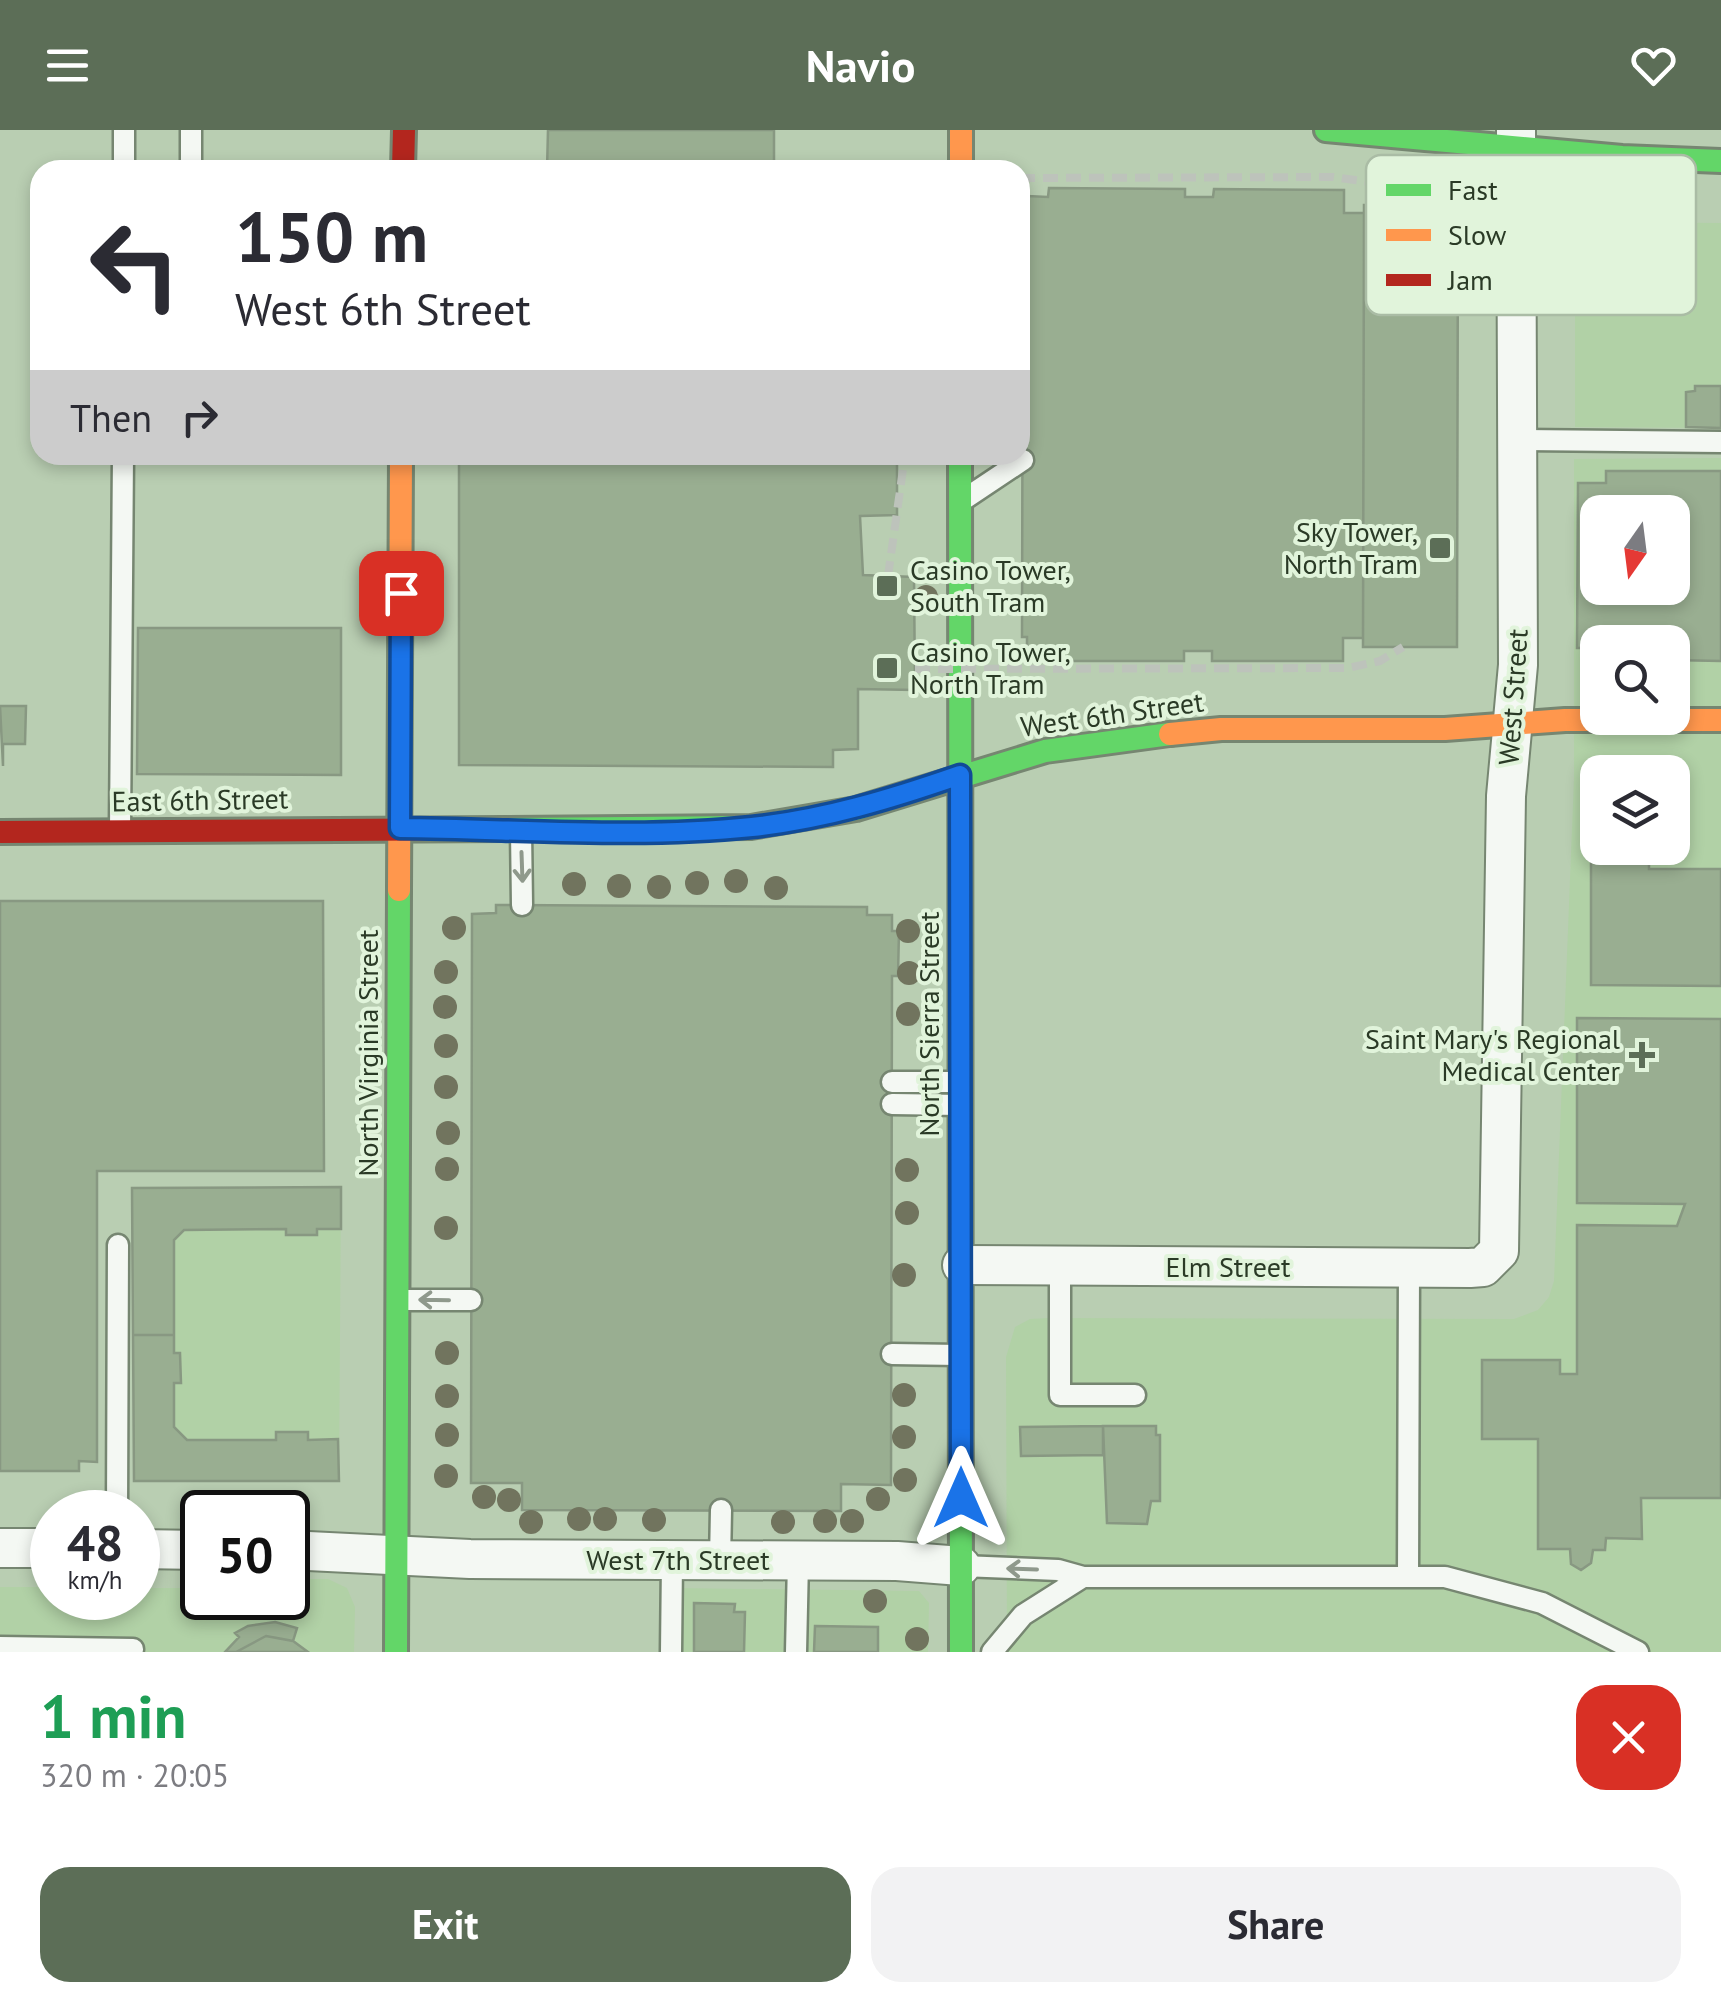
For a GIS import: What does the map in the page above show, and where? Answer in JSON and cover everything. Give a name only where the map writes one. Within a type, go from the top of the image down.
[{"type":"main road","points":[[403,160],[404,130]]},
{"type":"main road","points":[[961,130],[961,160]]},
{"type":"main road","points":[[1326,130],[1516,139],[1594,155]]},
{"type":"main road","points":[[1696,161],[1721,161]]},
{"type":"main road","name":"North Virginia Street","points":[[396,1652],[401,465]]},
{"type":"main road","name":"North Sierra Street","points":[[960,465],[961,1652]]},
{"type":"main road","name":"West 6th Street","points":[[400,828],[751,827],[856,810],[960,775],[1066,746],[1221,729],[1445,729],[1513,723],[1721,720]]},
{"type":"main road","name":"East 6th Street","points":[[0,832],[400,828]]},
{"type":"street","name":"West Street","points":[[1492,1260],[1502,1240],[1506,796],[1518,665],[1517,315]]},
{"type":"street","name":"Elm Street","points":[[962,1265],[1409,1268],[1483,1267],[1492,1260]]},
{"type":"street","points":[[0,1548],[30,1548]]},
{"type":"street","name":"West 7th Street","points":[[310,1551],[961,1566]]},
{"type":"lane","points":[[124,130],[124,160]]},
{"type":"lane","points":[[191,130],[191,160]]},
{"type":"lane","points":[[1518,440],[1721,442]]},
{"type":"lane","points":[[120,831],[122,465]]},
{"type":"lane","points":[[960,501],[1015,465]]},
{"type":"lane","points":[[520,829],[522,905]]},
{"type":"lane","points":[[892,1093],[960,1094]]},
{"type":"lane","points":[[117,1490],[118,1246]]},
{"type":"lane","points":[[1060,1266],[1060,1395],[1135,1395]]},
{"type":"lane","points":[[1408,1576],[1409,1268]]},
{"type":"lane","points":[[398,1300],[471,1300]]},
{"type":"lane","points":[[892,1354],[961,1354]]},
{"type":"lane","points":[[720,1510],[720,1561]]},
{"type":"lane","points":[[671,1652],[672,1561]]},
{"type":"lane","points":[[796,1652],[798,1561]]},
{"type":"lane","points":[[961,1566],[1058,1570],[1083,1576],[1446,1578],[1517,1594],[1570,1615],[1638,1652]]},
{"type":"lane","points":[[992,1652],[1023,1615],[1083,1576]]},
{"type":"lane","points":[[0,1647],[133,1649]]},
{"type":"shaded area","points":[[1696,223],[1721,223],[1721,428],[1575,427],[1575,315],[1696,315]]},
{"type":"shaded area","name":"Saint Mary's Regional Medical Center","points":[[1721,458],[1721,1652],[1007,1652],[1006,1357],[1015,1327],[1030,1319],[1049,1318],[1514,1319],[1538,1310],[1549,1297],[1554,1281],[1574,779],[1574,459]]},
{"type":"shaded area","points":[[341,1187],[339,1481],[134,1481],[132,1188]]},
{"type":"shaded area","points":[[310,1579],[328,1579],[347,1588],[355,1607],[354,1652],[0,1652],[0,1587],[30,1587],[30,1620],[160,1620],[160,1588],[180,1588],[180,1620],[310,1620]]},
{"type":"shaded area","points":[[671,1588],[919,1591],[929,1603],[928,1652],[671,1652]]},
{"type":"building","points":[[548,130],[774,130],[774,160],[547,160]]},
{"type":"building","points":[[1049,188],[1185,189],[1185,197],[1213,197],[1214,189],[1344,190],[1344,213],[1364,213],[1363,638],[1343,638],[1343,661],[1212,661],[1212,651],[1184,651],[1184,661],[1047,661],[1047,650],[1027,650],[1027,637],[1022,637],[1022,465],[1030,465],[1030,196],[1048,197]]},
{"type":"building","points":[[1366,205],[1366,315],[1458,315],[1457,647],[1363,647]]},
{"type":"building","points":[[1695,386],[1721,386],[1721,428],[1686,427],[1686,392],[1695,391]]},
{"type":"building","points":[[459,465],[897,465],[897,515],[860,516],[863,575],[914,577],[915,690],[858,689],[858,749],[833,750],[833,767],[459,765]]},
{"type":"building","points":[[1606,471],[1721,471],[1721,661],[1690,660],[1690,625],[1580,625],[1577,648],[1578,483],[1606,483]]},
{"type":"building","points":[[138,628],[341,628],[341,775],[137,774]]},
{"type":"building","points":[[0,706],[26,706],[25,744],[3,744],[3,766]]},
{"type":"building","name":"Saint Mary's Regional Medical Center","points":[[1591,865],[1721,869],[1721,986],[1591,985]]},
{"type":"building","points":[[0,901],[323,901],[324,1171],[97,1171],[97,1462],[79,1461],[79,1471],[0,1471]]},
{"type":"building","points":[[496,905],[867,907],[867,915],[892,915],[892,931],[899,931],[898,976],[892,976],[891,1485],[841,1484],[841,1511],[522,1510],[522,1483],[471,1483],[472,914],[496,913]]},
{"type":"building","name":"Saint Mary's Regional Medical Center","points":[[1577,1018],[1721,1019],[1721,1498],[1641,1498],[1642,1539],[1606,1538],[1605,1550],[1593,1550],[1591,1563],[1581,1570],[1571,1564],[1570,1549],[1538,1549],[1538,1439],[1482,1439],[1482,1360],[1560,1360],[1560,1374],[1577,1374],[1577,1225],[1677,1226],[1685,1204],[1577,1203]]},
{"type":"building","points":[[341,1187],[341,1229],[317,1229],[317,1235],[286,1235],[286,1229],[184,1230],[174,1240],[174,1335],[133,1335],[132,1188]]},
{"type":"building","points":[[133,1335],[174,1335],[174,1353],[180,1353],[181,1383],[174,1383],[174,1427],[187,1440],[276,1440],[276,1432],[308,1432],[308,1440],[338,1439],[339,1481],[134,1481]]},
{"type":"building","points":[[1103,1426],[1156,1426],[1156,1435],[1160,1435],[1160,1501],[1151,1501],[1147,1524],[1107,1523]]},
{"type":"building","points":[[1103,1426],[1103,1455],[1021,1456],[1020,1427]]},
{"type":"building","points":[[694,1603],[735,1604],[734,1612],[745,1612],[744,1652],[694,1652]]},
{"type":"building","points":[[275,1622],[297,1628],[293,1641],[266,1636],[236,1652],[225,1652],[239,1637],[235,1633],[248,1626]]},
{"type":"building","points":[[815,1626],[878,1627],[878,1652],[814,1652]]},
{"type":"building","points":[[266,1636],[293,1641],[308,1652],[236,1652]]},
{"type":"railway","points":[[1030,178],[1333,177],[1366,182]]},
{"type":"railway","points":[[888,576],[904,465]]},
{"type":"railway","points":[[915,669],[1348,668],[1380,661],[1403,647]]},
{"type":"traffic: fast","points":[[1326,130],[1600,155]]},
{"type":"traffic: fast","points":[[1696,160],[1721,161]]},
{"type":"traffic: fast","points":[[960,465],[961,1652]]},
{"type":"traffic: fast","points":[[503,829],[751,827],[856,809],[1045,751],[1170,734]]},
{"type":"traffic: fast","points":[[396,1652],[399,890]]},
{"type":"traffic: slow","points":[[961,130],[961,160]]},
{"type":"traffic: slow","points":[[399,890],[401,465]]},
{"type":"traffic: slow","points":[[1170,734],[1221,729],[1445,729],[1565,720],[1721,720]]},
{"type":"traffic: jam","points":[[403,160],[404,130]]},
{"type":"traffic: jam","points":[[0,832],[503,829]]},
{"type":"place","name":"Sky Tower, North Tram","points":[[1440,548]]},
{"type":"place","name":"Casino Tower, South Tram","points":[[887,586]]},
{"type":"place","name":"Casino Tower, North Tram","points":[[887,668]]},
{"type":"place","name":"Saint Mary's Regional Medical Center","points":[[1642,1055]]},
{"type":"route","points":[[401,593],[400,828],[650,831],[751,827],[856,810],[960,775],[961,1498]]}]
